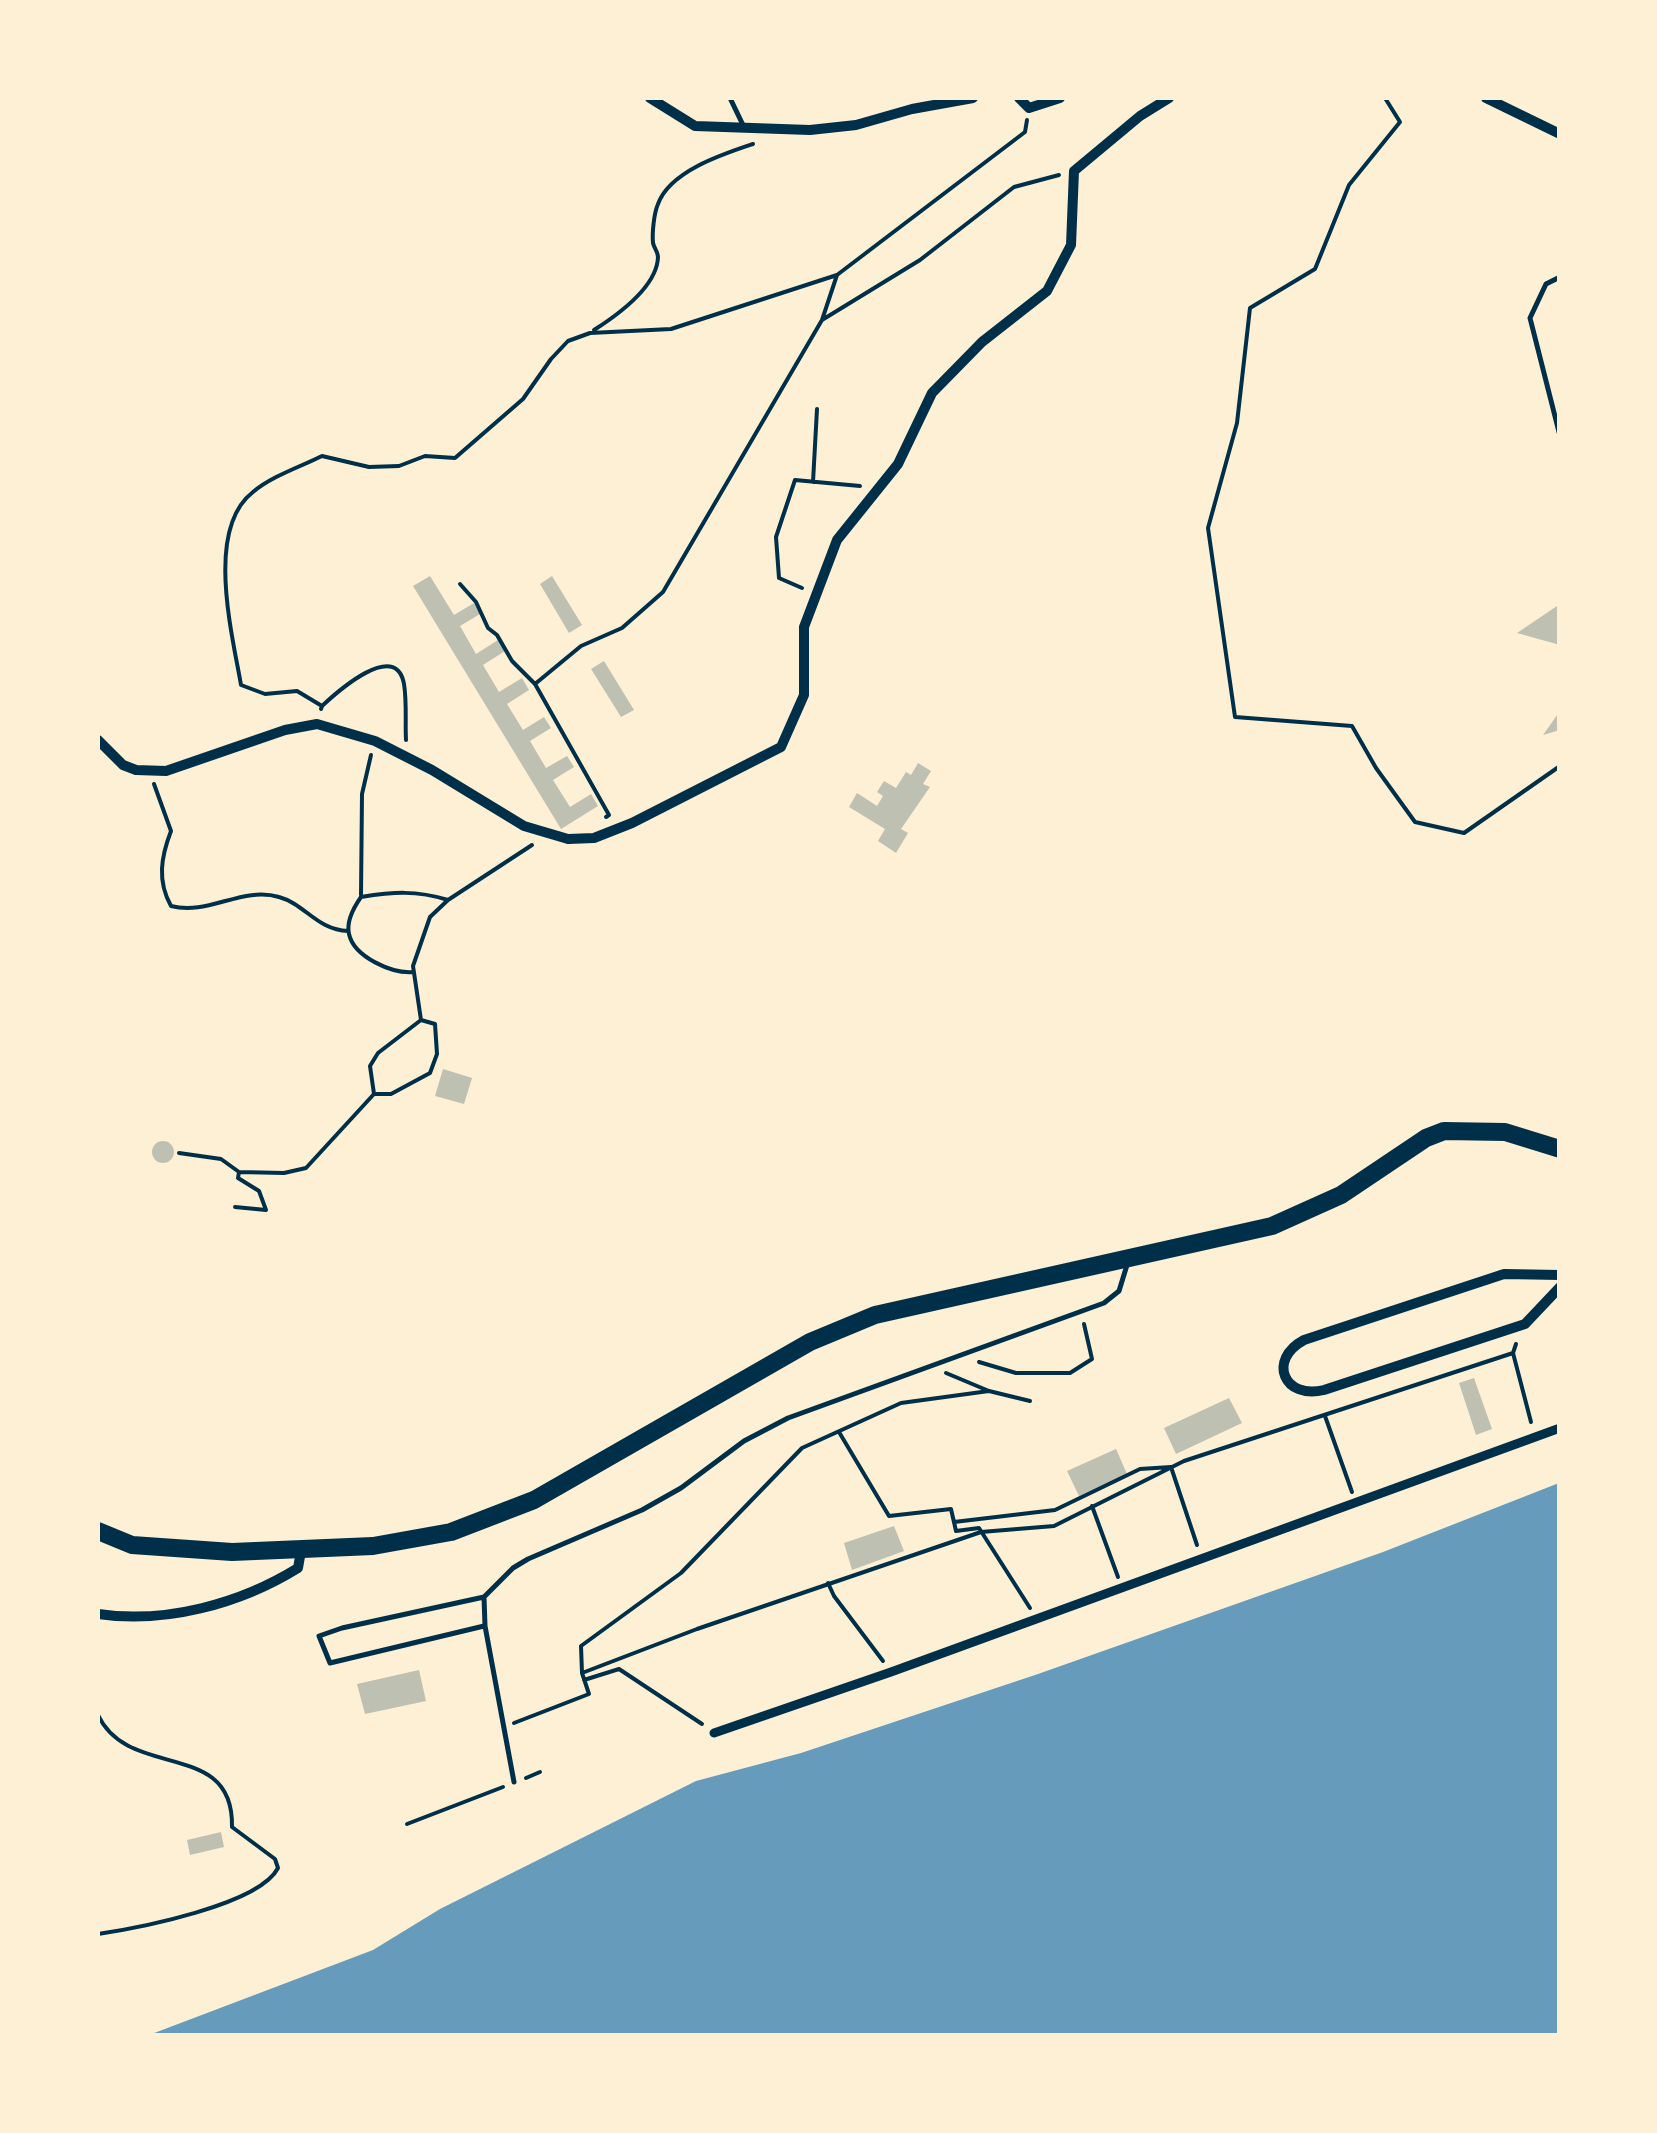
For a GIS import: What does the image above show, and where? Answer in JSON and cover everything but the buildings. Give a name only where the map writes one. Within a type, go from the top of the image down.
[{"type":"main road","points":[[98,1531],[132,1545],[216,1552],[301,1551],[398,1543],[475,1525],[546,1493],[781,1358],[850,1324],[895,1310],[1233,1236],[1300,1215],[1341,1196],[1426,1138],[1444,1132],[1484,1129],[1560,1149]]},
{"type":"street","points":[[650,98],[695,126],[743,125],[776,130],[856,125],[973,98]]},
{"type":"street","points":[[1019,98],[1029,108],[1060,98]]},
{"type":"street","points":[[98,740],[124,765],[149,772],[181,768],[285,730],[317,724],[404,754],[524,826],[568,839],[594,838],[632,824],[781,747],[804,695],[804,628],[837,540],[898,464],[932,393],[982,342],[1048,291],[1071,245],[1074,171],[1140,116],[1169,98]]},
{"type":"street","points":[[1486,98],[1560,134]]},
{"type":"street","points":[[1560,1275],[1504,1274],[1304,1340],[1290,1348],[1283,1361],[1285,1376],[1294,1389],[1309,1394],[1324,1390],[1525,1324],[1560,1287]]},
{"type":"street","points":[[714,1733],[1560,1428]]},
{"type":"street","points":[[98,1614],[138,1617],[211,1605],[271,1584],[293,1571],[301,1564],[301,1551]]},
{"type":"lane","points":[[730,98],[743,125]]},
{"type":"lane","points":[[1560,277],[1546,284],[1530,318],[1560,436]]},
{"type":"lane","points":[[484,1626],[330,1664],[319,1636],[484,1597],[513,1568],[642,1510],[681,1488],[762,1430],[956,1354],[1104,1303],[1120,1291],[1127,1260]]},
{"type":"lane","points":[[484,1597],[484,1626],[514,1782]]},
{"type":"path","points":[[1385,98],[1400,122],[1349,185],[1315,269],[1250,308],[1237,423],[1208,528],[1235,718],[1352,726],[1415,822],[1464,833],[1560,766]]},
{"type":"path","points":[[590,332],[671,329],[837,275],[1025,132],[1029,108]]},
{"type":"path","points":[[322,706],[296,691],[265,694],[241,685],[232,635],[225,546],[236,509],[253,491],[322,456],[369,467],[399,466],[425,456],[455,458],[523,400],[550,358],[568,341],[628,308],[653,273],[658,256],[653,243],[658,203],[680,178],[712,158],[764,140],[776,130]]},
{"type":"path","points":[[822,320],[920,260],[1014,187],[1074,171]]},
{"type":"path","points":[[535,684],[581,646],[622,628],[663,592],[822,320],[837,275]]},
{"type":"path","points":[[812,482],[816,409]]},
{"type":"path","points":[[815,593],[779,578],[776,537],[795,480],[880,487]]},
{"type":"path","points":[[460,584],[476,602],[488,628],[497,635],[512,661],[535,684],[609,815]]},
{"type":"path","points":[[317,724],[322,706],[347,683],[374,668],[389,666],[398,670],[404,681],[404,754]]},
{"type":"path","points":[[375,741],[362,794],[360,897],[352,908],[348,931],[366,956],[395,972],[414,972]]},
{"type":"path","points":[[149,772],[171,831],[162,854],[161,890],[171,906],[187,910],[248,895],[280,896],[330,931],[348,931]]},
{"type":"path","points":[[422,1020],[414,966],[430,917],[448,900],[548,834]]},
{"type":"path","points":[[360,897],[410,890],[448,900]]},
{"type":"path","points":[[374,1094],[370,1066],[378,1053],[422,1020]]},
{"type":"path","points":[[179,1154],[220,1160],[239,1172],[284,1173],[306,1168],[374,1094],[391,1094],[430,1073],[437,1054],[435,1024],[422,1020]]},
{"type":"path","points":[[234,1207],[266,1210],[258,1190],[238,1178],[239,1172]]},
{"type":"path","points":[[956,1354],[1016,1373],[1070,1373],[1092,1359],[1081,1311]]},
{"type":"path","points":[[582,1672],[980,1532],[1054,1526],[1171,1468],[1512,1353],[1535,1436]]},
{"type":"path","points":[[928,1365],[989,1391],[1030,1401]]},
{"type":"path","points":[[505,1726],[589,1694],[580,1646],[681,1573],[802,1448],[901,1403],[989,1391]]},
{"type":"path","points":[[1325,1416],[1356,1502]]},
{"type":"path","points":[[839,1432],[889,1516],[950,1508],[956,1531],[979,1528],[1036,1618]]},
{"type":"path","points":[[954,1522],[1055,1510],[1140,1470],[1171,1468]]},
{"type":"path","points":[[1171,1468],[1202,1558]]},
{"type":"path","points":[[1092,1506],[1122,1586]]},
{"type":"path","points":[[828,1583],[891,1672]]},
{"type":"path","points":[[584,1680],[619,1670],[714,1733]]},
{"type":"path","points":[[98,1715],[110,1734],[122,1743],[207,1772],[222,1784],[233,1804],[232,1827],[275,1859],[278,1868],[272,1879],[246,1894],[179,1918],[98,1934]]},
{"type":"path","points":[[408,1824],[540,1772]]},
{"type":"water","points":[[1559,1483],[1559,2035],[149,2035],[373,1950],[440,1909],[696,1781],[801,1753],[1038,1674],[1383,1552]]}]
